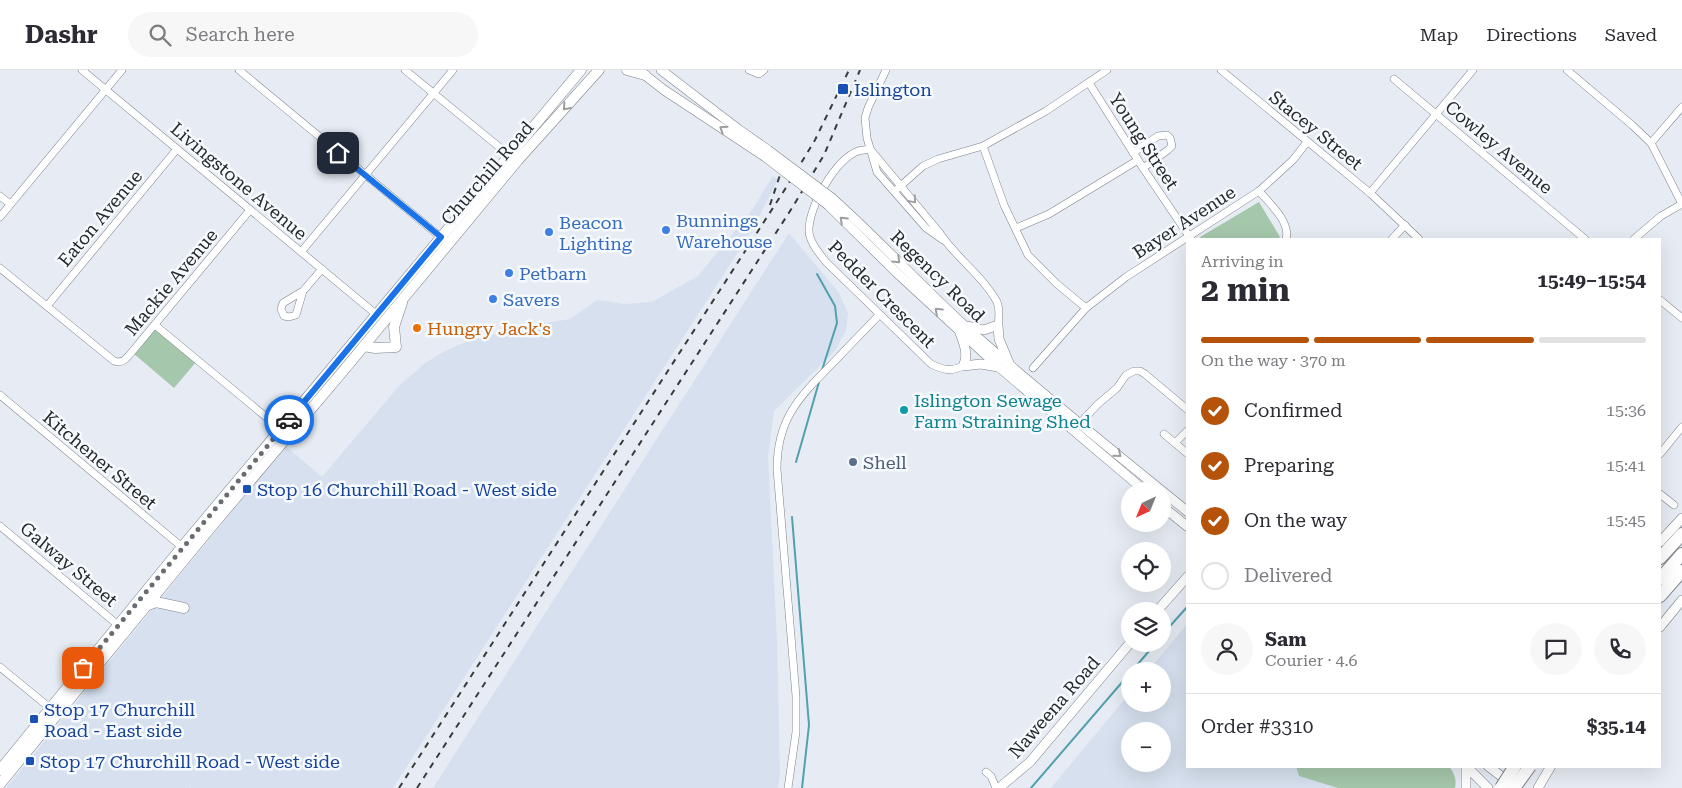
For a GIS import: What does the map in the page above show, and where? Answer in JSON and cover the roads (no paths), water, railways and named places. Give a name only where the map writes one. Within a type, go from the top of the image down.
[{"type":"highway","points":[[1661,557],[1682,534]]},
{"type":"highway","points":[[1661,578],[1682,554]]},
{"type":"highway","points":[[1661,595],[1682,571]]},
{"type":"highway","points":[[1500,788],[1514,768]]},
{"type":"highway","points":[[1515,788],[1529,768]]},
{"type":"main road","name":"Churchill Road","points":[[0,770],[182,548],[364,346],[404,297],[444,240],[509,155],[581,70]]},
{"type":"main road","name":"Churchill Road","points":[[0,784],[212,526],[377,315],[599,70]]},
{"type":"main road","points":[[627,70],[642,73]]},
{"type":"main road","name":"Regency Road","points":[[661,70],[766,153],[863,226],[1000,368],[1150,482]]},
{"type":"main road","name":"Regency Road","points":[[642,73],[672,95],[766,153]]},
{"type":"main road","points":[[364,346],[375,348],[396,347],[394,327],[404,297]]},
{"type":"main road","points":[[962,366],[966,360],[966,354],[961,328],[984,330],[998,325],[999,338],[1010,366]]},
{"type":"main road","name":"Regency Road","points":[[961,328],[1010,366],[1135,482]]},
{"type":"main road","points":[[962,366],[981,364],[1000,368]]},
{"type":"main road","name":"Regency Road","points":[[1171,498],[1186,510]]},
{"type":"main road","points":[[1171,513],[1186,525]]},
{"type":"main road","points":[[1661,541],[1682,518]]},
{"type":"main road","points":[[1165,602],[1186,578]]},
{"type":"main road","points":[[1661,626],[1682,600]]},
{"type":"main road","points":[[148,605],[156,602],[184,608]]},
{"type":"main road","name":"Naweena Road","points":[[997,788],[1030,762],[1122,652]]},
{"type":"main road","points":[[1466,768],[1466,788]]},
{"type":"main road","points":[[1468,768],[1483,786],[1490,768]]},
{"type":"main road","points":[[1491,768],[1515,788]]},
{"type":"main road","points":[[1540,786],[1550,768]]},
{"type":"street","name":"Livingstone Avenue","points":[[82,70],[377,315]]},
{"type":"street","points":[[0,217],[122,70]]},
{"type":"street","points":[[239,70],[444,240]]},
{"type":"street","points":[[405,70],[509,155]]},
{"type":"street","points":[[301,252],[452,70]]},
{"type":"street","points":[[749,70],[759,74],[764,70]]},
{"type":"street","points":[[886,70],[865,118],[867,138],[877,172],[926,228],[947,244]]},
{"type":"street","points":[[894,191],[923,166],[938,159],[983,146],[1046,111],[1107,70]]},
{"type":"street","name":"Stacey Street","points":[[1221,70],[1370,193],[1418,238]]},
{"type":"street","points":[[1370,193],[1473,70]]},
{"type":"street","points":[[1566,70],[1651,143],[1682,204],[1662,216],[1635,238]]},
{"type":"street","name":"Cowley Avenue","points":[[1394,79],[1584,238]]},
{"type":"street","name":"Young Street","points":[[1089,83],[1190,237]]},
{"type":"street","points":[[1651,143],[1682,107]]},
{"type":"street","points":[[1134,153],[1158,136],[1167,135],[1170,138],[1172,146],[1143,168]]},
{"type":"street","name":"Bayer Avenue","points":[[1190,237],[1259,191],[1293,160],[1307,142]]},
{"type":"street","points":[[983,146],[1004,205],[1028,255],[1057,284],[1086,308]]},
{"type":"street","name":"Eaton Avenue","points":[[46,306],[177,148]]},
{"type":"street","points":[[870,149],[947,244],[998,303],[998,325]]},
{"type":"street","name":"Pedder Crescent","points":[[870,149],[858,151],[836,168],[828,177],[813,210],[808,229],[814,247],[826,262],[931,364],[945,370],[955,370],[962,366]]},
{"type":"street","points":[[1016,228],[1049,214],[1138,160]]},
{"type":"street","points":[[1259,191],[1284,222],[1288,230],[1286,238]]},
{"type":"street","points":[[0,196],[10,204]]},
{"type":"street","name":"Mackie Avenue","points":[[46,306],[110,358],[117,362],[124,361],[250,210]]},
{"type":"street","points":[[1393,238],[1405,225]]},
{"type":"street","name":"Bayer Avenue","points":[[1033,368],[1086,308],[1126,277],[1186,240]]},
{"type":"street","points":[[0,268],[46,306]]},
{"type":"street","points":[[303,291],[322,269]]},
{"type":"street","points":[[1661,301],[1682,318]]},
{"type":"street","points":[[788,788],[795,738],[796,696],[777,458],[779,439],[794,406],[815,380],[879,315]]},
{"type":"street","points":[[155,325],[285,433]]},
{"type":"street","points":[[1077,427],[1098,404],[1117,388],[1126,375],[1134,371],[1140,371],[1145,374],[1186,408]]},
{"type":"street","name":"Kitchener Street","points":[[0,395],[182,548]]},
{"type":"street","points":[[1661,453],[1682,427]]},
{"type":"street","points":[[1175,443],[1186,432]]},
{"type":"street","points":[[1164,434],[1186,452]]},
{"type":"street","points":[[1661,495],[1674,505]]},
{"type":"street","name":"Galway Street","points":[[0,526],[118,625]]},
{"type":"street","points":[[0,667],[50,708]]},
{"type":"street","points":[[986,772],[991,776],[997,788]]},
{"type":"waterway","points":[[817,274],[835,306],[837,323],[822,370]]},
{"type":"waterway","points":[[796,462],[819,382]]},
{"type":"waterway","points":[[792,517],[809,725],[802,788]]},
{"type":"waterway","points":[[1171,625],[1186,608]]},
{"type":"waterway","points":[[1140,662],[1148,652]]},
{"type":"waterway","points":[[1031,788],[1121,683]]},
{"type":"railway","points":[[399,788],[789,183],[815,140],[849,70]]},
{"type":"railway","points":[[417,788],[792,208],[824,155],[860,70]]},
{"type":"railway","points":[[770,205],[782,169]]},
{"type":"place","name":"Islington","points":[[843,89]]},
{"type":"place","name":"Bunnings Warehouse","points":[[666,230]]},
{"type":"place","name":"Beacon Lighting","points":[[549,232]]},
{"type":"place","name":"Petbarn","points":[[509,273]]},
{"type":"place","name":"Savers","points":[[493,299]]},
{"type":"place","name":"Hungry Jack's","points":[[417,328]]},
{"type":"place","name":"Islington Sewage Farm Straining Shed","points":[[904,410]]},
{"type":"place","name":"Shell","points":[[853,462]]},
{"type":"place","name":"Stop 16 Churchill Road - West side","points":[[247,489]]},
{"type":"place","name":"Stop 17 Churchill Road - East side","points":[[34,719]]},
{"type":"place","name":"Stop 17 Churchill Road - West side","points":[[30,761]]}]
